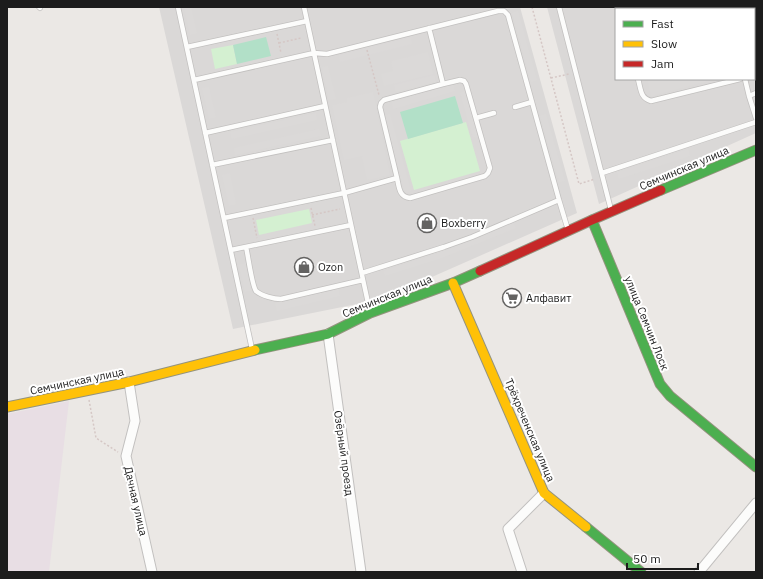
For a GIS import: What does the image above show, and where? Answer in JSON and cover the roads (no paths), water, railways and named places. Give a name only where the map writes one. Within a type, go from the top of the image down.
[{"type":"street","name":"Семчинская улица","points":[[7,407],[129,382],[253,350],[328,334],[370,313],[453,283],[592,220],[756,150]]},
{"type":"street","name":"улица Семчин Лоск","points":[[592,220],[660,384],[670,396],[756,467]]},
{"type":"street","name":"Трёхреченская улица","points":[[453,283],[544,493],[640,572]]},
{"type":"street","name":"Озёрный проезд","points":[[328,334],[361,572]]},
{"type":"street","name":"Дачная улица","points":[[129,382],[135,421],[126,456],[152,572]]},
{"type":"street","points":[[522,572],[508,529],[544,493]]},
{"type":"street","points":[[699,572],[756,503]]},
{"type":"lane","points":[[178,7],[253,350]]},
{"type":"lane","points":[[304,7],[370,313]]},
{"type":"lane","points":[[559,7],[612,212]]},
{"type":"lane","points":[[194,80],[314,53],[327,54],[498,11],[504,11],[508,15],[568,231]]},
{"type":"lane","points":[[187,47],[307,21]]},
{"type":"lane","points":[[429,28],[443,84]]},
{"type":"lane","points":[[460,80],[464,81],[466,84],[476,118],[490,168],[485,176],[410,198],[405,197],[400,193],[380,107],[384,100],[460,80]]},
{"type":"lane","points":[[638,80],[642,96],[651,102],[736,80]]},
{"type":"lane","points":[[744,80],[756,118]]},
{"type":"lane","points":[[750,96],[756,93]]},
{"type":"lane","points":[[516,107],[532,102]]},
{"type":"lane","points":[[205,133],[325,106]]},
{"type":"lane","points":[[476,118],[494,113]]},
{"type":"lane","points":[[602,175],[756,122]]},
{"type":"lane","points":[[212,165],[333,140]]},
{"type":"lane","points":[[224,218],[344,193],[397,178]]},
{"type":"lane","points":[[362,273],[444,248],[559,200]]},
{"type":"lane","points":[[231,250],[351,226]]},
{"type":"lane","points":[[246,247],[254,288],[260,294],[270,297],[281,299],[363,280]]},
{"type":"place","name":"Boxberry","points":[[427,223]]},
{"type":"place","name":"Ozon","points":[[304,267]]},
{"type":"place","name":"Алфавит","points":[[512,298]]}]
